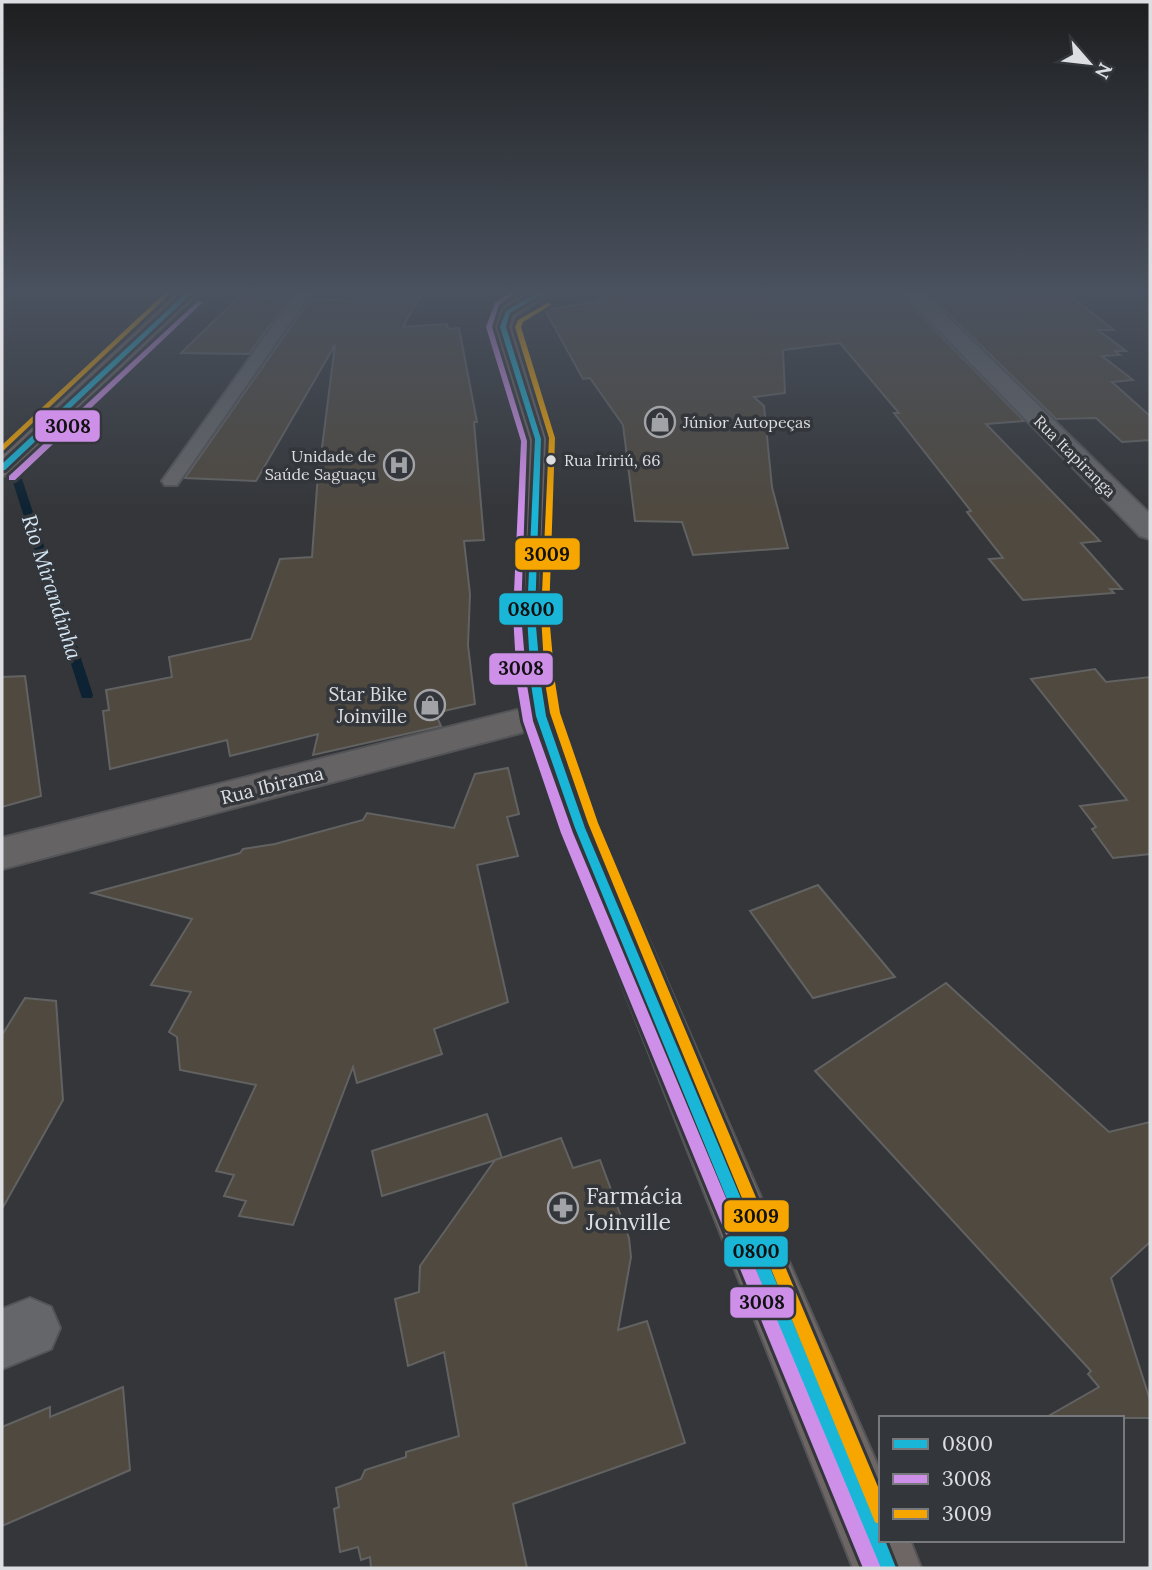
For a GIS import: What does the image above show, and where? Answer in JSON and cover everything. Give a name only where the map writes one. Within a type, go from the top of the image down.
[{"type":"main road","points":[[2,468],[112,365]]},
{"type":"main road","points":[[515,365],[538,439],[531,615],[541,716],[580,828],[887,1568]]},
{"type":"street","name":"Rua Itapiranga","points":[[985,365],[1150,530]]},
{"type":"street","name":"Rua Ibirama","points":[[2,854],[541,716]]},
{"type":"lane","points":[[170,481],[251,365]]},
{"type":"building","points":[[264,365],[323,365],[256,481],[185,478]]},
{"type":"building","points":[[332,365],[466,365],[477,422],[474,422],[484,540],[464,541],[470,594],[468,645],[475,704],[435,713],[441,726],[313,755],[318,734],[230,756],[227,740],[110,769],[103,711],[109,710],[106,690],[172,677],[169,657],[251,639],[280,559],[312,557],[317,487]]},
{"type":"building","points":[[575,365],[784,365],[785,393],[754,397],[764,406],[772,487],[788,548],[693,555],[682,522],[635,521],[623,425],[590,378],[583,379]]},
{"type":"building","points":[[859,365],[970,365],[1024,421],[986,424],[1100,541],[1081,543],[1122,589],[1110,589],[1114,593],[1023,600],[989,559],[1003,558],[967,512],[971,511],[894,413],[899,413]]},
{"type":"building","points":[[1001,365],[1114,365],[1133,380],[1112,382],[1150,416],[1150,440],[1122,442],[1096,418],[1056,419]]},
{"type":"building","points":[[1095,669],[1106,682],[1150,677],[1150,854],[1113,858],[1092,829],[1096,827],[1080,806],[1127,800],[1031,679]]},
{"type":"building","points":[[25,676],[41,796],[2,807],[2,677]]},
{"type":"building","points":[[508,768],[519,814],[507,817],[518,856],[477,865],[508,1002],[434,1029],[442,1054],[357,1083],[353,1067],[293,1225],[239,1216],[246,1201],[224,1196],[234,1175],[216,1171],[256,1085],[180,1070],[177,1037],[169,1032],[191,992],[151,985],[192,919],[92,893],[240,853],[243,849],[275,844],[363,820],[367,813],[454,828],[475,774]]},
{"type":"building","points":[[818,885],[895,977],[813,998],[750,911]]},
{"type":"building","points":[[946,983],[1109,1132],[1150,1122],[1150,1242],[1111,1278],[1150,1400],[1150,1418],[1048,1416],[1099,1387],[1088,1374],[1091,1371],[815,1071]]},
{"type":"building","points":[[25,998],[56,1001],[63,1100],[2,1209],[2,1035]]},
{"type":"building","points":[[487,1114],[502,1158],[382,1196],[372,1151]]},
{"type":"building","points":[[561,1138],[573,1168],[600,1160],[629,1238],[631,1257],[618,1330],[647,1321],[685,1443],[513,1504],[527,1568],[371,1568],[370,1557],[361,1560],[358,1547],[340,1552],[334,1509],[339,1507],[336,1488],[361,1479],[365,1470],[406,1457],[406,1452],[459,1436],[444,1352],[408,1366],[395,1299],[419,1292],[420,1266],[495,1160]]},
{"type":"building","points":[[123,1387],[130,1470],[2,1526],[2,1427],[50,1407],[50,1417]]},
{"type":"waterway","name":"Rio Mirandinha","points":[[17,479],[87,695]]},
{"type":"transit line","name":"3009","points":[[2,449],[91,365]]},
{"type":"transit line","name":"0800","points":[[2,468],[112,365]]},
{"type":"transit line","name":"3008","points":[[12,478],[132,365]]},
{"type":"transit line","name":"3008","points":[[501,365],[524,441],[517,614],[522,685],[528,721],[567,833],[872,1568]]},
{"type":"transit line","name":"0800","points":[[515,365],[538,439],[531,615],[541,716],[580,828],[887,1568]]},
{"type":"transit line","name":"3009","points":[[530,365],[552,438],[545,615],[555,713],[593,823],[879,1511]]},
{"type":"place","name":"Júnior Autopeças","points":[[660,422]]},
{"type":"place","name":"Rua Iririú, 66","points":[[551,460]]},
{"type":"place","name":"Unidade de Saúde Saguaçu","points":[[399,465]]},
{"type":"place","name":"Star Bike Joinville","points":[[430,705]]},
{"type":"place","name":"Farmácia Joinville","points":[[563,1208]]}]
